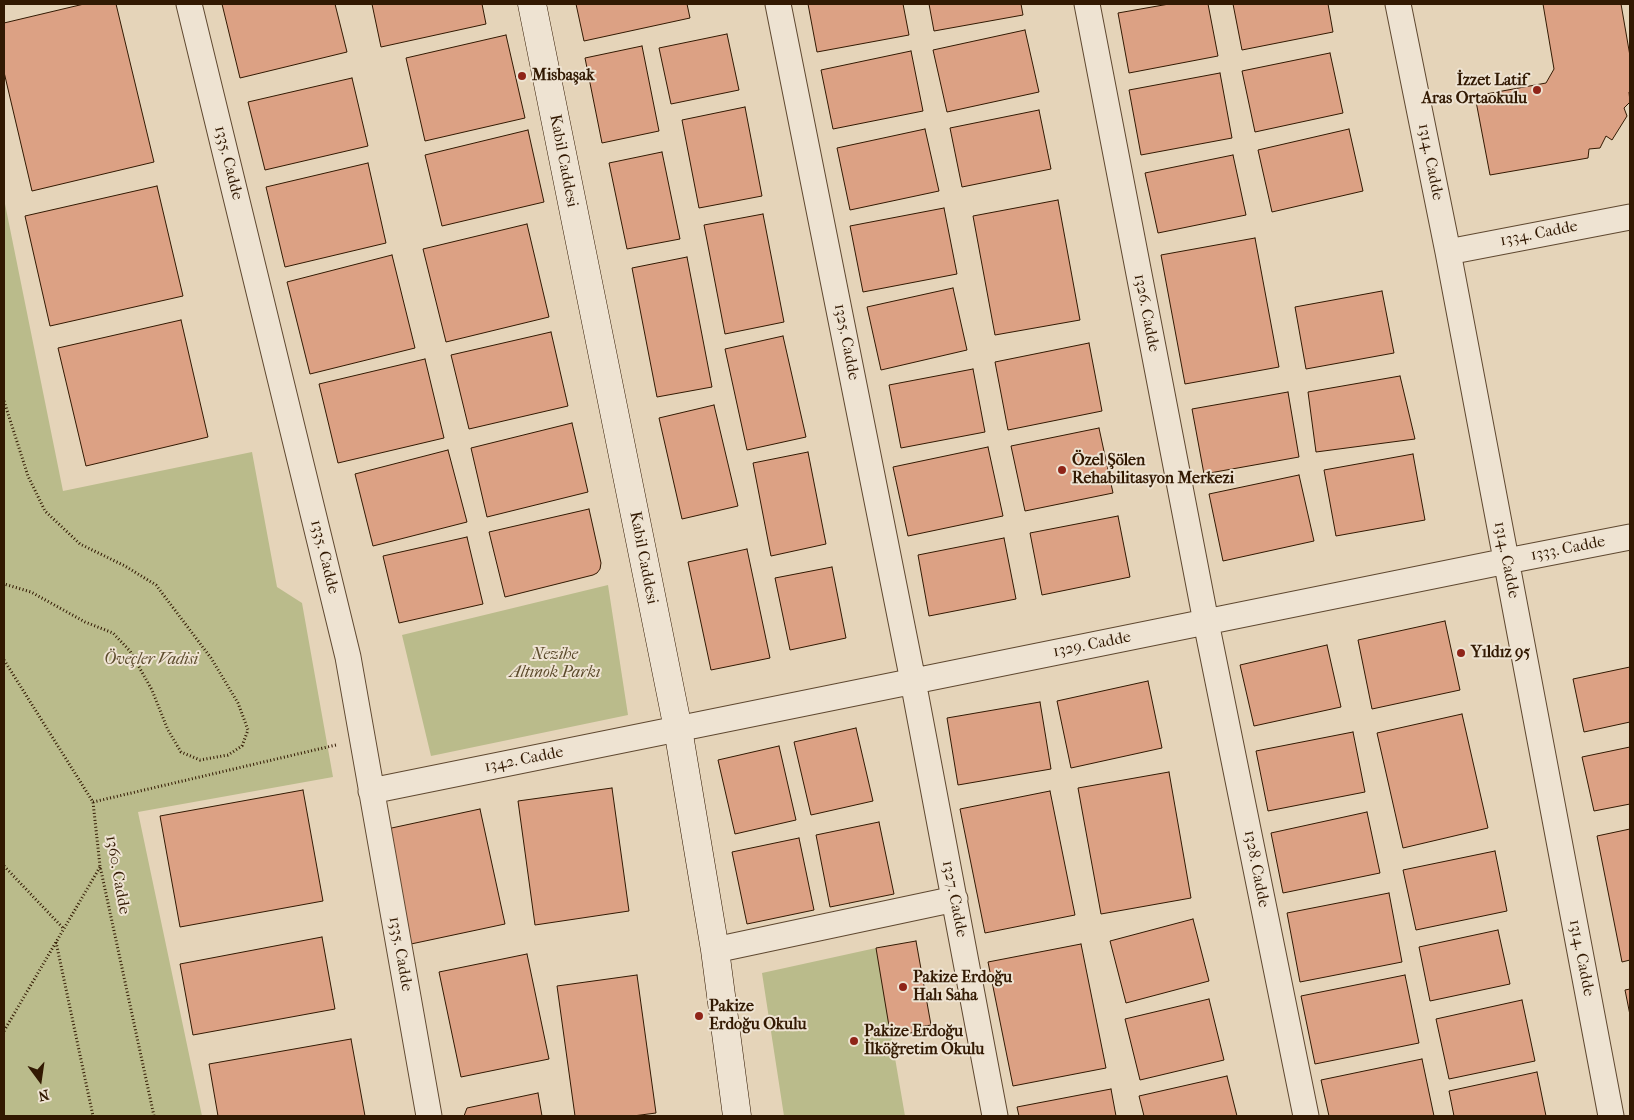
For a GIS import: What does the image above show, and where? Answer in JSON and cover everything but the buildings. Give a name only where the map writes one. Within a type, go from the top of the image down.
[{"type":"main road","name":"Kabil Caddesi","points":[[532,4],[678,729],[715,950],[737,1116]]},
{"type":"street","name":"1335. Cadde","points":[[189,4],[348,658],[429,1116]]},
{"type":"street","name":"1325. Cadde","points":[[778,4],[913,681]]},
{"type":"street","name":"1326. Cadde","points":[[1087,4],[1206,622]]},
{"type":"street","name":"1314. Cadde","points":[[1398,4],[1448,252],[1611,1116]]},
{"type":"street","name":"1334. Cadde","points":[[1448,252],[1630,217]]},
{"type":"street","name":"1333. Cadde","points":[[1506,561],[1630,537]]},
{"type":"street","name":"1329. Cadde","points":[[678,729],[1506,561]]},
{"type":"street","name":"1328. Cadde","points":[[1206,622],[1306,1116]]},
{"type":"street","name":"1327. Cadde","points":[[913,681],[995,1116]]},
{"type":"street","name":"1342. Cadde","points":[[371,791],[678,729]]},
{"type":"street","points":[[715,950],[955,899]]},
{"type":"path","points":[[4,401],[28,476],[45,511],[80,544],[125,566],[156,585],[211,658],[238,703],[248,730],[242,746],[228,756],[200,760],[180,752],[168,730],[152,690],[130,651],[113,632],[85,622],[30,592],[4,584]]},
{"type":"path","name":"1360. Cadde","points":[[4,660],[93,802],[100,866],[154,1116]]},
{"type":"path","points":[[93,802],[363,738]]},
{"type":"path","points":[[4,866],[64,929]]},
{"type":"path","points":[[4,1031],[100,866]]},
{"type":"path","points":[[56,942],[93,1116]]},
{"type":"green space","name":"Öveçler Vadisi","points":[[4,199],[63,491],[252,452],[277,587],[302,603],[333,777],[138,812],[202,1116],[4,1116]]},
{"type":"green space","name":"Nezihe Altınok Parkı","points":[[608,585],[628,715],[431,756],[402,635]]},
{"type":"green space","name":"Pakize Erdoğu İlköğretim Okulu","points":[[876,948],[905,1116],[784,1116],[762,973]]},
{"type":"place","name":"Misbaşak","points":[[522,76]]},
{"type":"place","name":"İzzet Latif Aras Ortaokulu","points":[[1537,90]]},
{"type":"place","name":"Özel Şölen Rehabilitasyon Merkezi","points":[[1062,470]]},
{"type":"place","name":"Yıldız 95","points":[[1461,653]]},
{"type":"place","name":"Pakize Erdoğu Halı Saha","points":[[903,987]]},
{"type":"place","name":"Pakize Erdoğu Okulu","points":[[699,1016]]},
{"type":"place","name":"Pakize Erdoğu İlköğretim Okulu","points":[[854,1041]]}]
